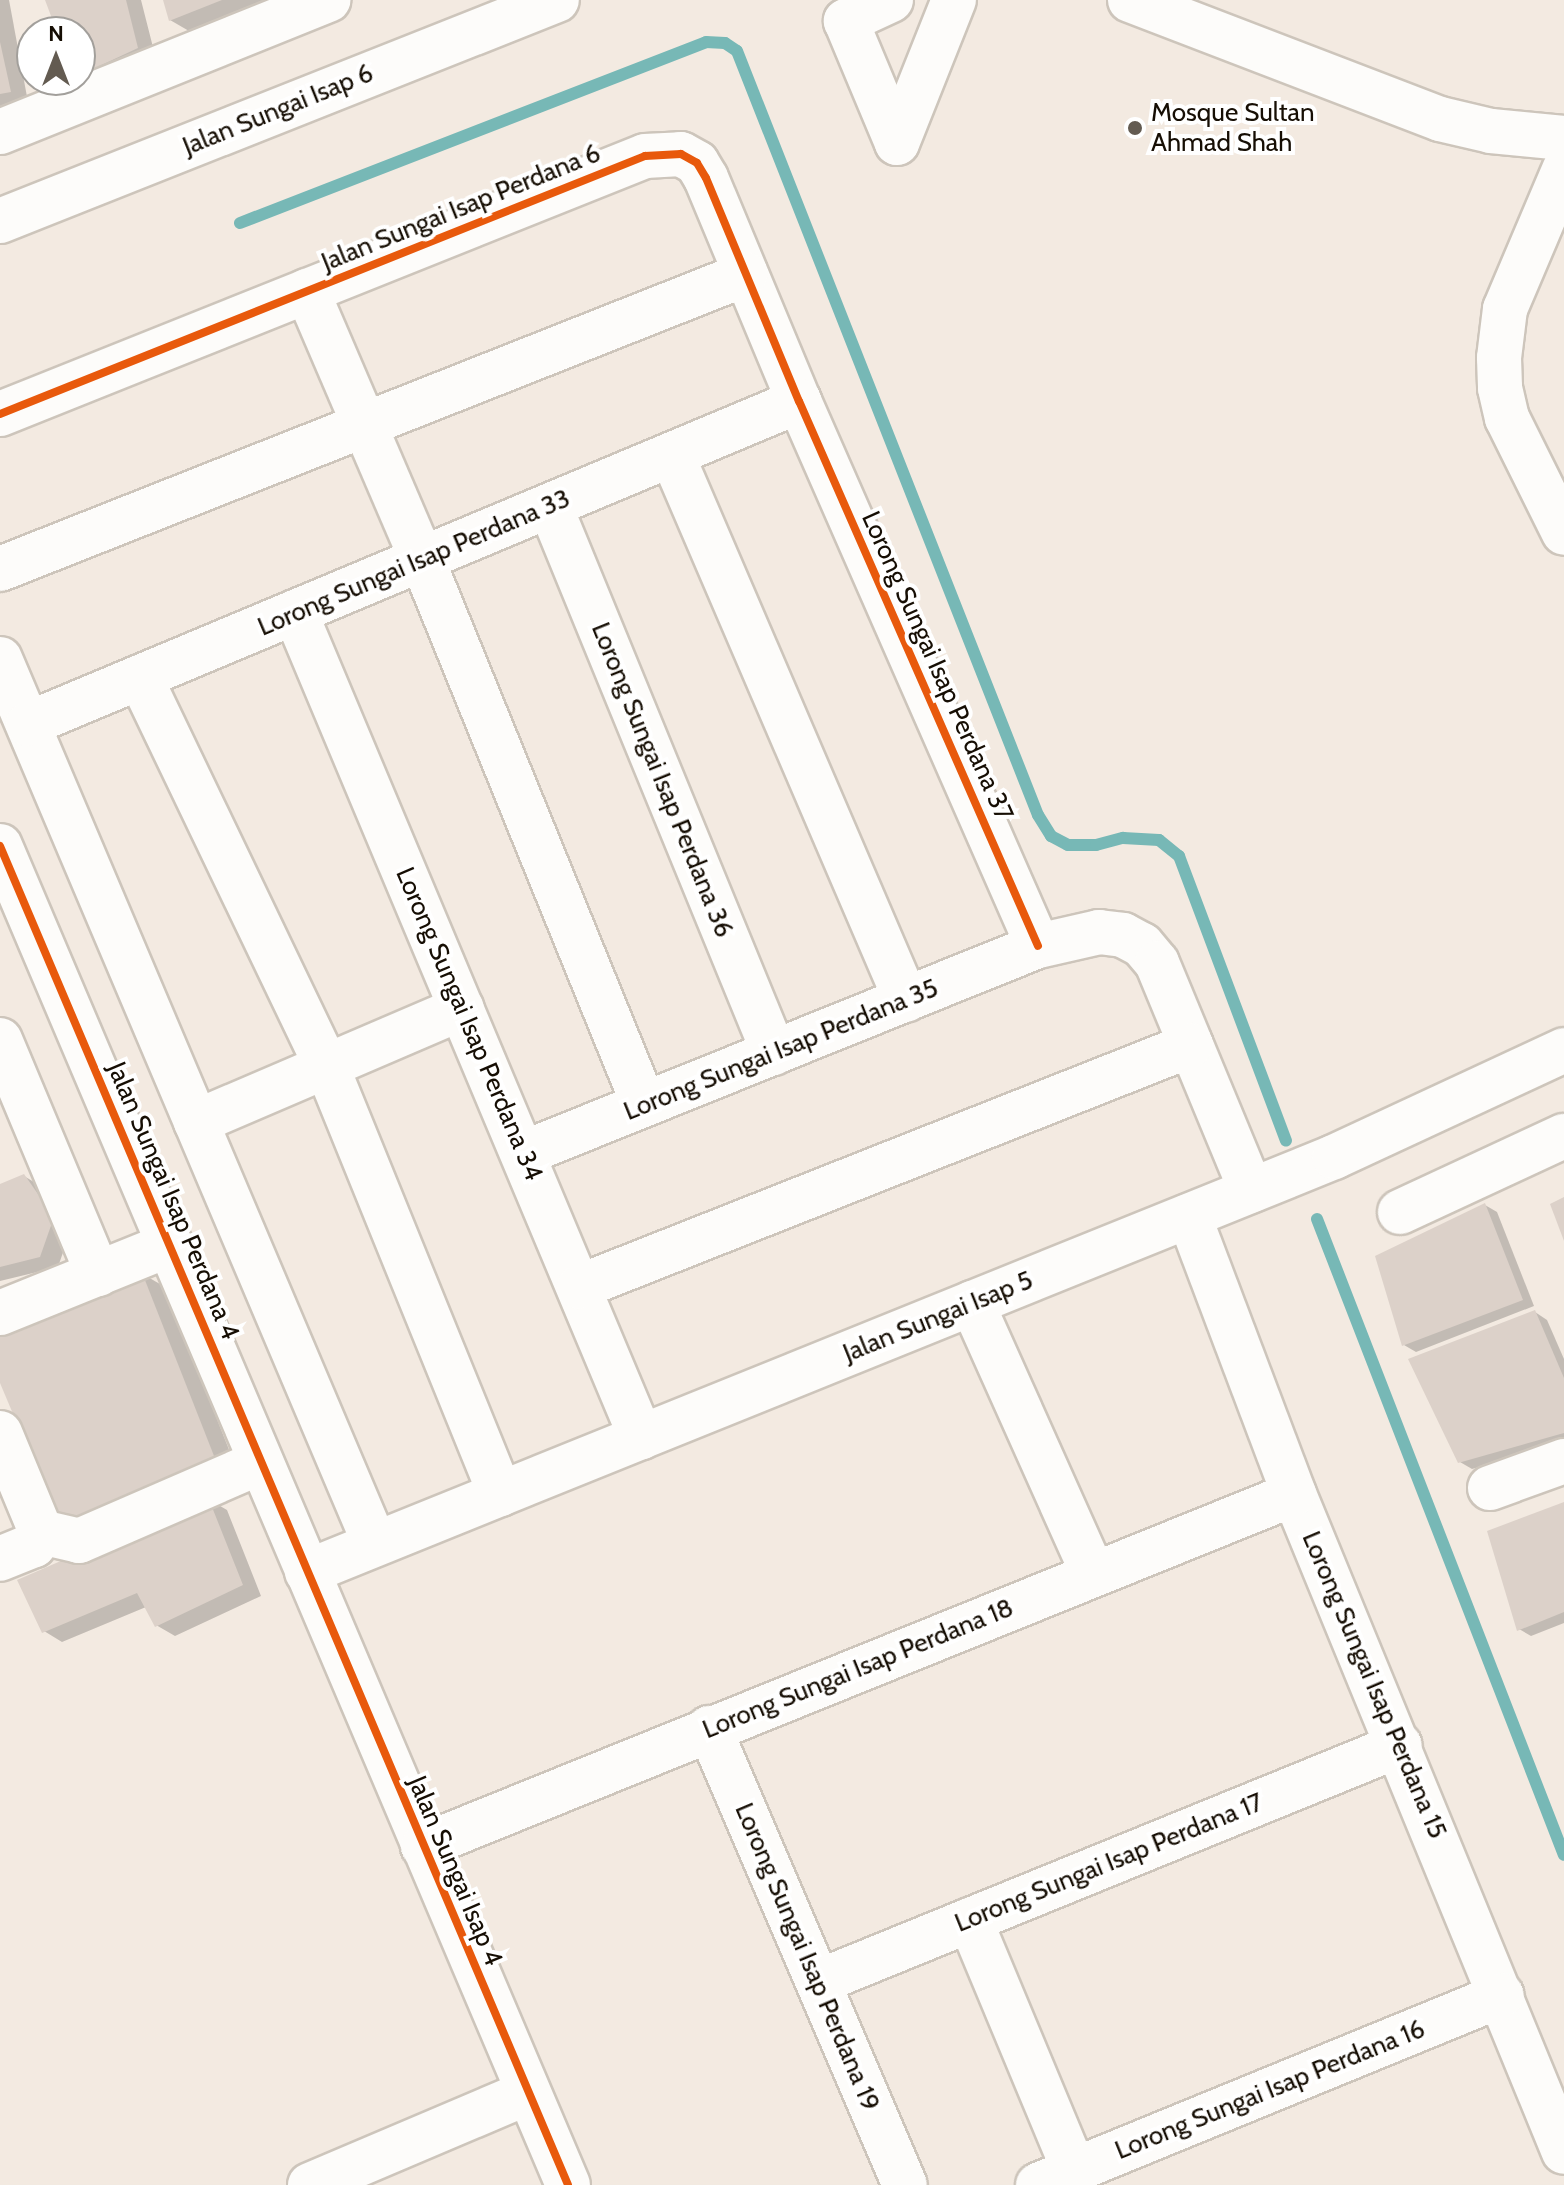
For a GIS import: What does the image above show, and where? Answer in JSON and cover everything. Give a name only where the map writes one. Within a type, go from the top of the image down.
[{"type":"street","points":[[0,132],[328,0]]},
{"type":"street","name":"Jalan Sungai Isap 6","points":[[0,221],[557,0]]},
{"type":"street","points":[[891,0],[846,21],[897,143],[954,0]]},
{"type":"street","points":[[1130,0],[1440,119],[1491,131],[1564,138]]},
{"type":"street","name":"Jalan Sungai Isap Perdana 6","points":[[0,414],[645,156],[664,152],[681,154],[697,163],[706,178],[799,401]]},
{"type":"street","points":[[1563,530],[1507,418],[1500,388],[1499,358],[1505,309],[1564,170]]},
{"type":"street","points":[[0,569],[746,274]]},
{"type":"street","points":[[307,291],[422,559],[644,1105]]},
{"type":"street","name":"Lorong Sungai Isap Perdana 33","points":[[28,724],[799,401]]},
{"type":"street","name":"Lorong Sungai Isap Perdana 37","points":[[799,401],[1038,946]]},
{"type":"street","points":[[672,455],[906,1000]]},
{"type":"street","name":"Lorong Sungai Isap Perdana 36","points":[[550,506],[774,1053]]},
{"type":"street","name":"Lorong Sungai Isap Perdana 34","points":[[295,612],[641,1437]]},
{"type":"street","points":[[0,659],[375,1544]]},
{"type":"street","points":[[140,677],[327,1067],[500,1494]]},
{"type":"street","name":"Jalan Sungai Isap Perdana 4","points":[[0,846],[171,1244],[307,1572]]},
{"type":"street","name":"Lorong Sungai Isap Perdana 35","points":[[524,1153],[1038,946],[1099,932],[1123,935],[1142,945],[1157,963],[1251,1190]]},
{"type":"street","points":[[196,1122],[462,1008]]},
{"type":"street","points":[[0,1040],[98,1274]]},
{"type":"street","points":[[579,1287],[1191,1045]]},
{"type":"street","name":"Jalan Sungai Isap 5","points":[[307,1572],[1334,1157],[1564,1050]]},
{"type":"street","points":[[1400,1212],[1564,1136]]},
{"type":"street","name":"Lorong Sungai Isap Perdana 15","points":[[1189,1216],[1294,1494],[1400,1745],[1564,2152]]},
{"type":"street","points":[[0,1313],[171,1244]]},
{"type":"street","points":[[972,1303],[1093,1574]]},
{"type":"street","points":[[0,1433],[41,1532]]},
{"type":"street","points":[[1490,1488],[1564,1461]]},
{"type":"street","points":[[41,1532],[79,1541],[261,1462]]},
{"type":"street","name":"Lorong Sungai Isap Perdana 18","points":[[423,1846],[1294,1494]]},
{"type":"street","points":[[0,1559],[34,1545],[41,1532]]},
{"type":"street","name":"Jalan Sungai Isap 4","points":[[307,1572],[568,2185]]},
{"type":"street","name":"Lorong Sungai Isap Perdana 19","points":[[709,1728],[905,2185]]},
{"type":"street","name":"Lorong Sungai Isap Perdana 17","points":[[818,1982],[1400,1745]]},
{"type":"street","points":[[970,1920],[1056,2177]]},
{"type":"street","name":"Lorong Sungai Isap Perdana 16","points":[[1056,2177],[1502,1995]]},
{"type":"street","points":[[310,2185],[527,2093]]},
{"type":"building","points":[[45,0],[126,0],[138,48],[96,68],[96,16],[51,16]]},
{"type":"building","points":[[163,0],[222,0],[169,21]]},
{"type":"building","points":[[0,42],[11,92],[0,94]]},
{"type":"building","points":[[24,1174],[54,1217],[40,1257],[0,1267],[0,1184]]},
{"type":"building","points":[[1564,1197],[1564,1241],[1550,1204]]},
{"type":"building","points":[[1485,1203],[1523,1300],[1402,1346],[1375,1256]]},
{"type":"building","points":[[141,1270],[216,1461],[59,1523],[0,1383],[0,1333]]},
{"type":"building","points":[[1535,1310],[1564,1378],[1564,1433],[1458,1463],[1408,1359]]},
{"type":"building","points":[[208,1497],[243,1585],[155,1627],[137,1593],[42,1633],[17,1580]]},
{"type":"building","points":[[1564,1502],[1564,1612],[1517,1631],[1487,1531]]},
{"type":"waterway","points":[[240,223],[706,42],[725,43],[737,51],[1038,815],[1051,836],[1068,845],[1096,845],[1123,838],[1159,840],[1179,856],[1286,1141]]},
{"type":"waterway","points":[[1317,1219],[1564,1855]]},
{"type":"cycle path","points":[[0,414],[645,156],[681,154],[697,163],[706,178],[799,401],[1038,946]]},
{"type":"cycle path","points":[[0,846],[568,2185]]},
{"type":"place","name":"Mosque Sultan Ahmad Shah","points":[[1135,128]]}]
